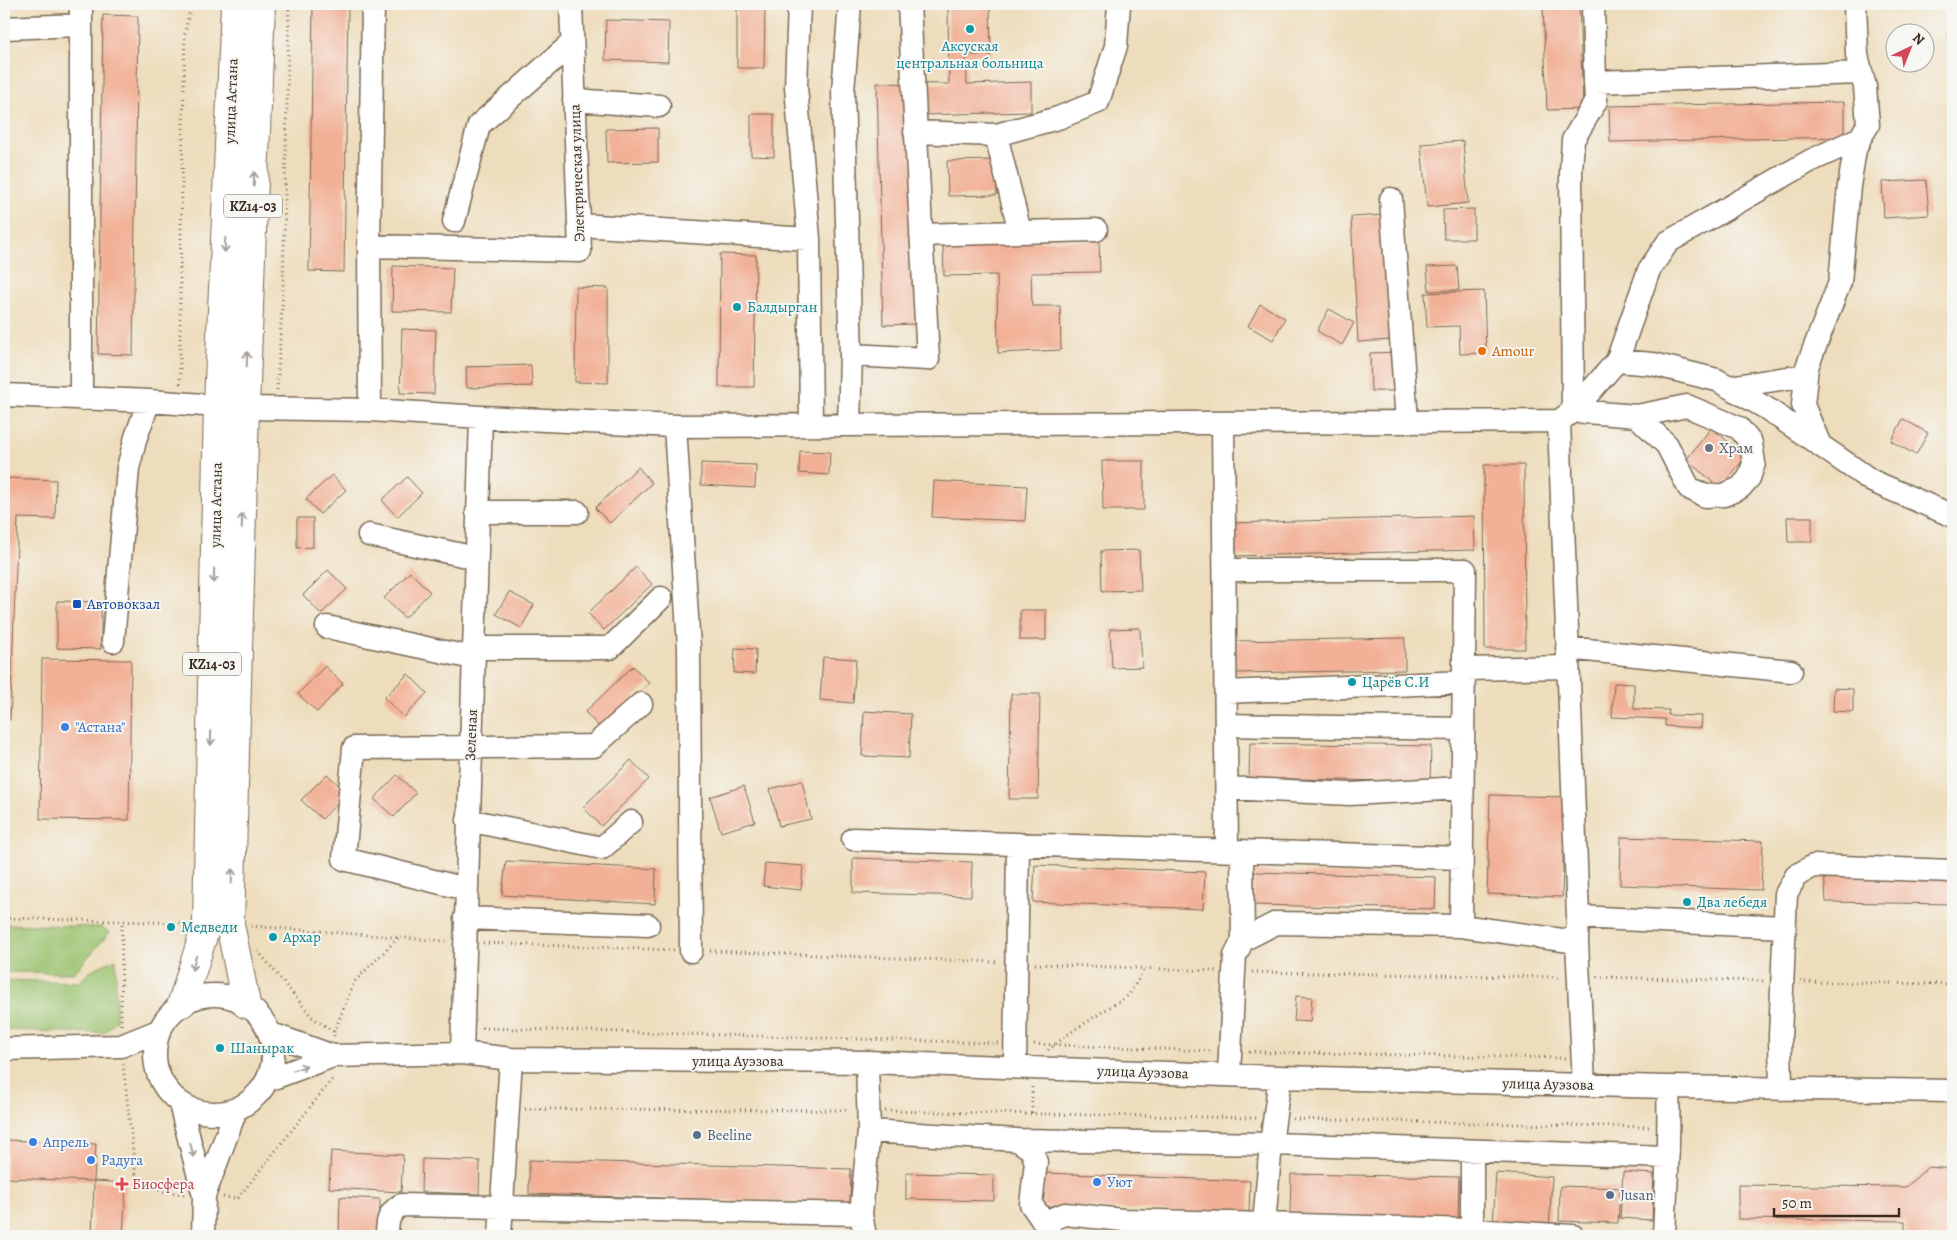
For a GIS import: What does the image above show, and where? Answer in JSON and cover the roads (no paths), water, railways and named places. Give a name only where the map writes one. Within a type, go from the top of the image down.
[{"type":"main road","name":"улица Астана","points":[[235,4],[218,404],[218,924],[246,1004]]},
{"type":"main road","name":"улица Астана","points":[[182,1003],[218,924],[245,408],[261,4]]},
{"type":"street","points":[[370,410],[369,246],[373,4]]},
{"type":"street","name":"Электрическая улица","points":[[369,246],[580,251],[571,4]]},
{"type":"street","points":[[799,4],[796,87],[809,239],[811,425]]},
{"type":"street","points":[[849,424],[851,355],[843,91],[850,4]]},
{"type":"street","points":[[851,355],[928,359],[909,4]]},
{"type":"street","points":[[915,132],[996,135],[1058,118],[1098,102],[1116,46],[1119,4]]},
{"type":"street","points":[[1584,1085],[1577,942],[1578,917],[1568,658],[1566,416],[1573,140],[1596,101],[1593,4]]},
{"type":"street","points":[[1820,446],[1802,405],[1807,367],[1840,282],[1855,150],[1868,126],[1866,87],[1857,55],[1855,4]]},
{"type":"street","points":[[4,28],[81,14],[81,399]]},
{"type":"street","points":[[454,221],[479,125],[572,43]]},
{"type":"street","points":[[1595,82],[1862,73]]},
{"type":"street","points":[[574,100],[659,106]]},
{"type":"street","points":[[996,135],[1020,232]]},
{"type":"street","points":[[1566,416],[1617,361],[1649,270],[1668,242],[1802,166],[1860,138]]},
{"type":"street","points":[[1391,199],[1407,422]]},
{"type":"street","points":[[579,225],[809,239]]},
{"type":"street","points":[[921,235],[1096,230]]},
{"type":"street","points":[[1617,361],[1653,364],[1718,380],[1766,408],[1872,481],[1953,516]]},
{"type":"street","points":[[1730,388],[1806,375]]},
{"type":"street","points":[[4,395],[149,400],[218,404],[245,408],[370,410],[675,426],[1407,422],[1566,416],[1638,416],[1687,406],[1739,428],[1751,443],[1754,463],[1749,478],[1740,488],[1724,495],[1705,496],[1689,488],[1667,445],[1638,416]]},
{"type":"street","points":[[113,641],[128,468],[136,437],[149,400]]},
{"type":"street","name":"Зеленая","points":[[462,1053],[481,417]]},
{"type":"street","points":[[1223,423],[1227,788],[1243,940],[1235,956],[1229,1075]]},
{"type":"street","points":[[675,426],[689,648],[691,951]]},
{"type":"street","points":[[477,512],[576,512]]},
{"type":"street","points":[[369,535],[476,558]]},
{"type":"street","points":[[1225,570],[1465,570],[1461,926]]},
{"type":"street","points":[[327,626],[473,653],[610,648],[661,598]]},
{"type":"street","points":[[1226,692],[1464,676],[1568,658],[1791,671]]},
{"type":"street","points":[[466,890],[344,859],[354,748],[594,746],[641,704]]},
{"type":"street","points":[[1226,725],[1463,729]]},
{"type":"street","points":[[1227,788],[1350,794],[1462,788]]},
{"type":"street","points":[[468,820],[602,848],[631,822]]},
{"type":"street","points":[[854,839],[1461,858]]},
{"type":"street","points":[[1018,844],[1016,963],[1023,1068]]},
{"type":"street","points":[[1782,1089],[1780,1037],[1786,894],[1796,876],[1813,866],[1953,871]]},
{"type":"street","points":[[1578,917],[1784,927]]},
{"type":"street","points":[[465,918],[648,925]]},
{"type":"street","points":[[1243,940],[1276,923],[1461,926],[1577,942]]},
{"type":"street","points":[[159,1078],[154,1054],[158,1031],[168,1015],[182,1003],[214,994],[246,1004],[260,1016],[269,1033],[273,1056],[268,1080],[255,1098],[236,1110],[208,1114],[180,1104]]},
{"type":"street","points":[[4,1049],[121,1046],[158,1031]]},
{"type":"street","points":[[269,1033],[333,1056]]},
{"type":"street","points":[[121,1046],[159,1078],[180,1104],[204,1196],[203,1236]]},
{"type":"street","name":"улица Ауэзова","points":[[333,1056],[462,1053],[511,1059],[867,1062],[1280,1078],[1668,1087],[1953,1091]]},
{"type":"street","points":[[268,1080],[333,1056]]},
{"type":"street","points":[[500,1236],[511,1059]]},
{"type":"street","points":[[865,1236],[861,1214],[868,1121],[867,1062]]},
{"type":"street","points":[[1264,1224],[1271,1144],[1280,1078]]},
{"type":"street","points":[[1664,1236],[1670,1127],[1668,1087]]},
{"type":"street","points":[[204,1196],[236,1110]]},
{"type":"street","points":[[868,1121],[1017,1140],[1271,1144],[1667,1157]]},
{"type":"street","points":[[1017,1140],[1031,1149],[1036,1162],[1032,1204],[1046,1232]]},
{"type":"street","points":[[1472,1150],[1472,1230]]},
{"type":"street","points":[[387,1236],[388,1222],[392,1210],[401,1205],[861,1214]]},
{"type":"street","points":[[1046,1232],[1054,1218],[1065,1214],[1122,1228],[1264,1224],[1472,1230],[1573,1236]]},
{"type":"place","name":"Аксуская центральная больница","points":[[970,29]]},
{"type":"place","name":"Балдырган","points":[[737,307]]},
{"type":"place","name":"Amour","points":[[1482,351]]},
{"type":"place","name":"Храм","points":[[1709,448]]},
{"type":"place","name":"Автовокзал","points":[[77,604]]},
{"type":"place","name":"Царёв С.И","points":[[1352,682]]},
{"type":"place","name":"\"Астана\"","points":[[65,727]]},
{"type":"place","name":"Два лебедя","points":[[1687,902]]},
{"type":"place","name":"Медведи","points":[[171,927]]},
{"type":"place","name":"Архар","points":[[273,937]]},
{"type":"place","name":"Шанырак","points":[[220,1048]]},
{"type":"place","name":"Beeline","points":[[697,1135]]},
{"type":"place","name":"Апрель","points":[[33,1142]]},
{"type":"place","name":"Радуга","points":[[91,1160]]},
{"type":"place","name":"Уют","points":[[1097,1182]]},
{"type":"place","name":"Биосфера","points":[[122,1184]]},
{"type":"place","name":"Jusan","points":[[1610,1195]]}]
